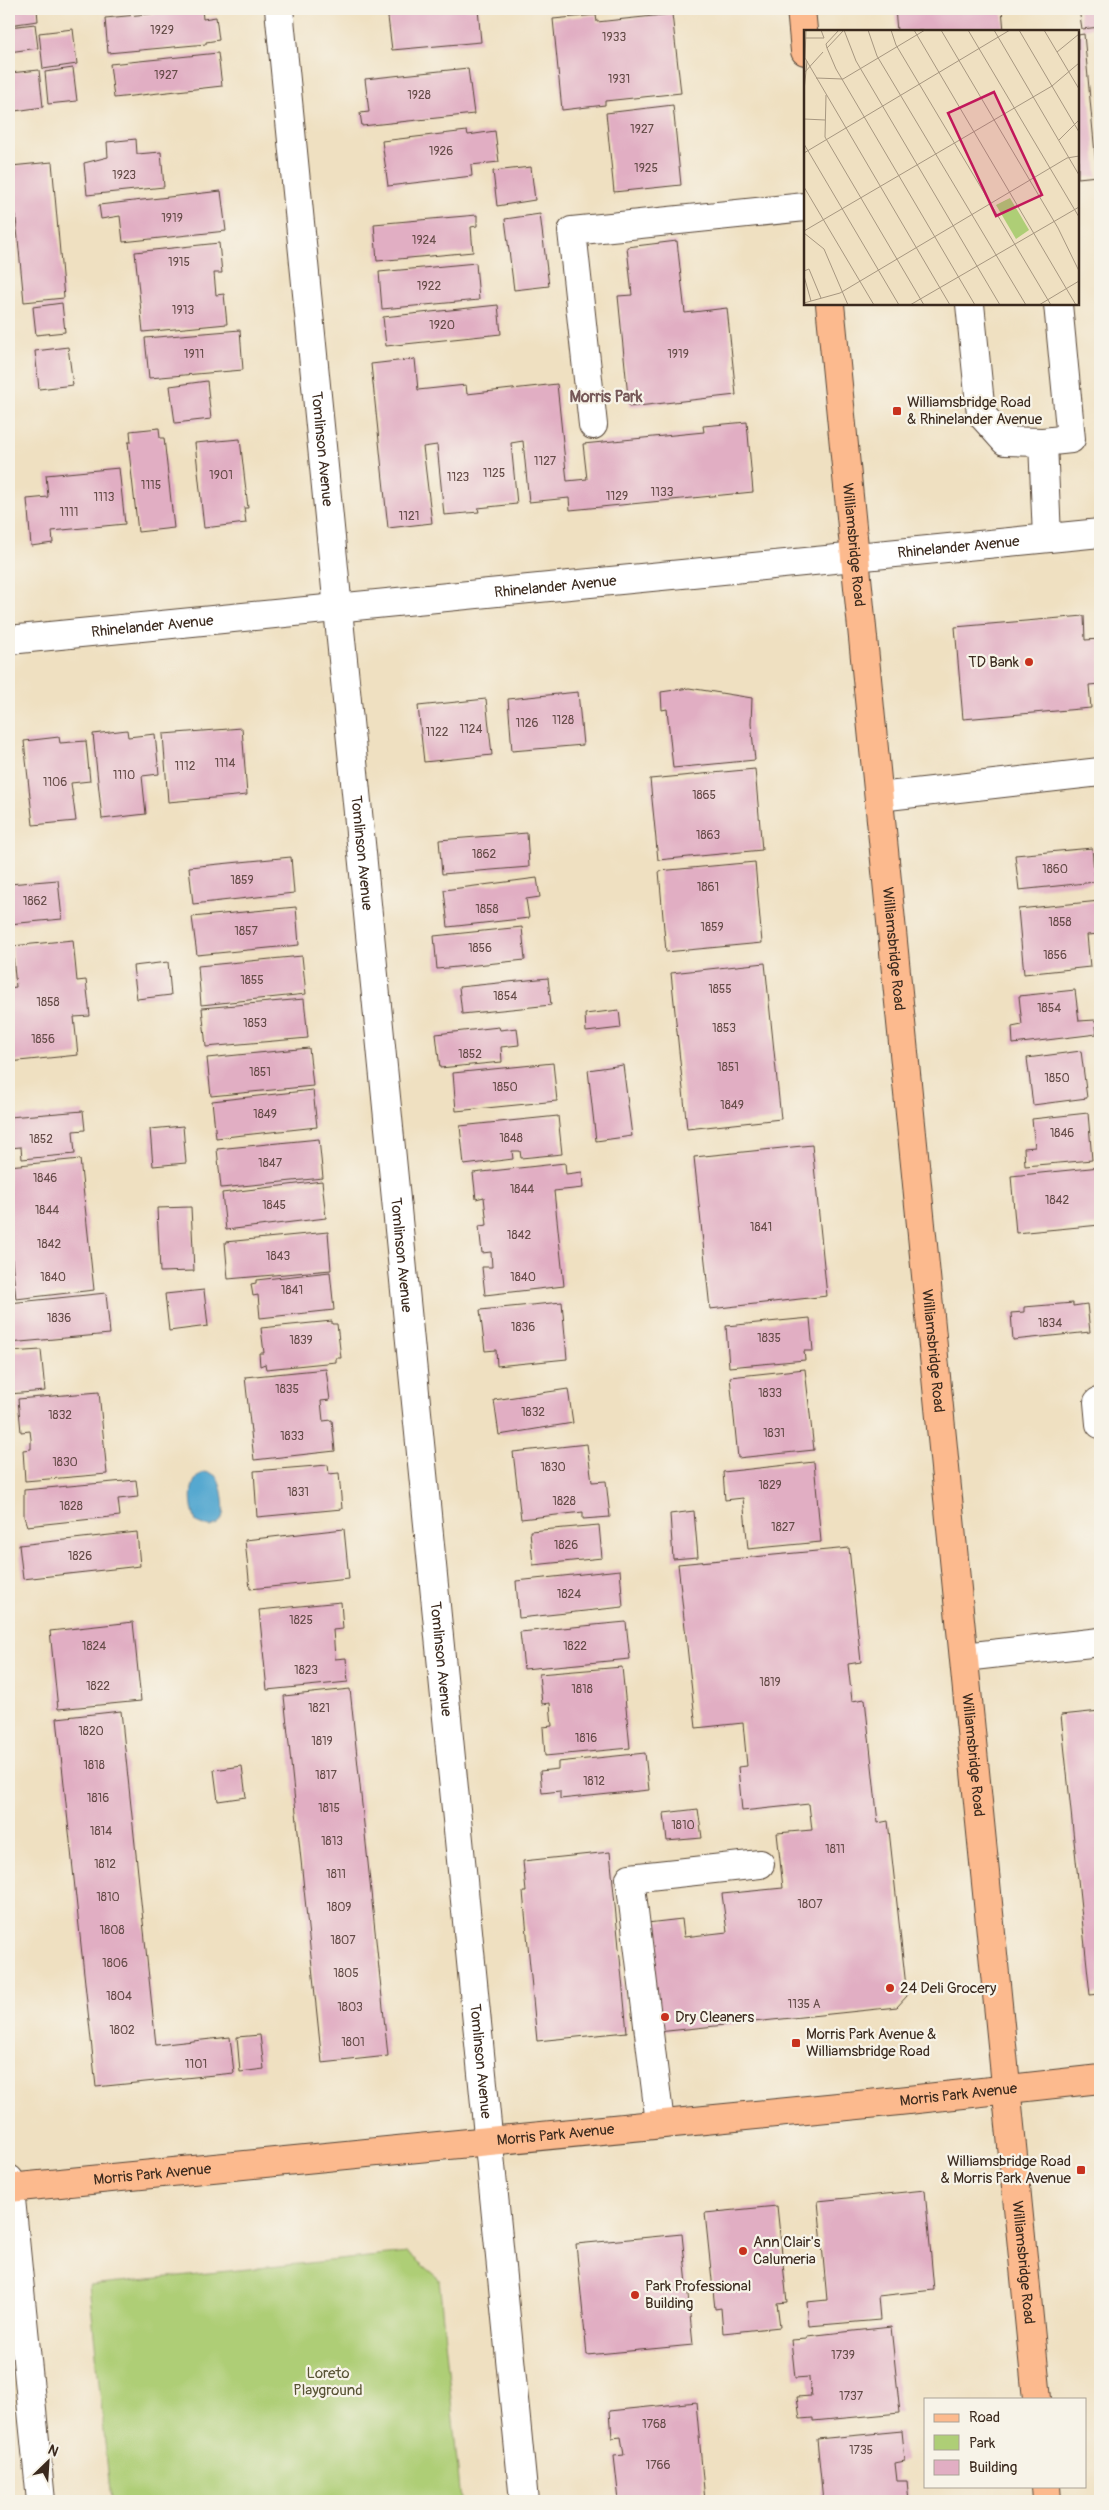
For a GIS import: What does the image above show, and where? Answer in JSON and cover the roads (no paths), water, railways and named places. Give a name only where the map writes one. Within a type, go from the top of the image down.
[{"type":"main road","points":[[801,9],[804,40]]},
{"type":"main road","name":"Williamsbridge Road","points":[[830,305],[1037,2398]]},
{"type":"main road","name":"Morris Park Avenue","points":[[9,2185],[489,2140],[1100,2079]]},
{"type":"main road","points":[[1046,2488],[1047,2501]]},
{"type":"street","name":"Tomlinson Avenue","points":[[279,9],[524,2501]]},
{"type":"street","points":[[593,425],[572,231],[804,207]]},
{"type":"street","points":[[970,305],[981,414],[1005,440],[1043,442],[1071,439],[1058,305]]},
{"type":"street","points":[[1043,442],[1047,538]]},
{"type":"street","name":"Rhinelander Avenue","points":[[9,640],[855,555],[1100,533]]},
{"type":"street","points":[[879,797],[1100,772]]},
{"type":"street","points":[[1100,1402],[1098,1402],[1100,1424]]},
{"type":"street","points":[[964,1657],[1100,1642]]},
{"type":"street","points":[[660,2123],[630,1878],[760,1864]]},
{"type":"street","points":[[9,2185],[41,2501]]},
{"type":"water","points":[[204,1472],[213,1474],[218,1479],[223,1498],[224,1510],[221,1520],[210,1527],[196,1522],[191,1501],[192,1487]]},
{"type":"place","name":"Williamsbridge Road & Rhinelander Avenue","points":[[897,411]]},
{"type":"place","name":"TD Bank","points":[[1029,662]]},
{"type":"place","name":"24 Deli Grocery","points":[[890,1988]]},
{"type":"place","name":"Dry Cleaners","points":[[665,2017]]},
{"type":"place","name":"Morris Park Avenue & Williamsbridge Road","points":[[796,2043]]},
{"type":"place","name":"Williamsbridge Road & Morris Park Avenue","points":[[1081,2170]]},
{"type":"place","name":"Ann Clair's Calumeria","points":[[743,2251]]},
{"type":"place","name":"Park Professional Building","points":[[635,2295]]},
{"type":"district","name":"Morris Park","points":[[606,396]]},
{"type":"park label","name":"Loreto Playground","points":[[328,2382]]}]
